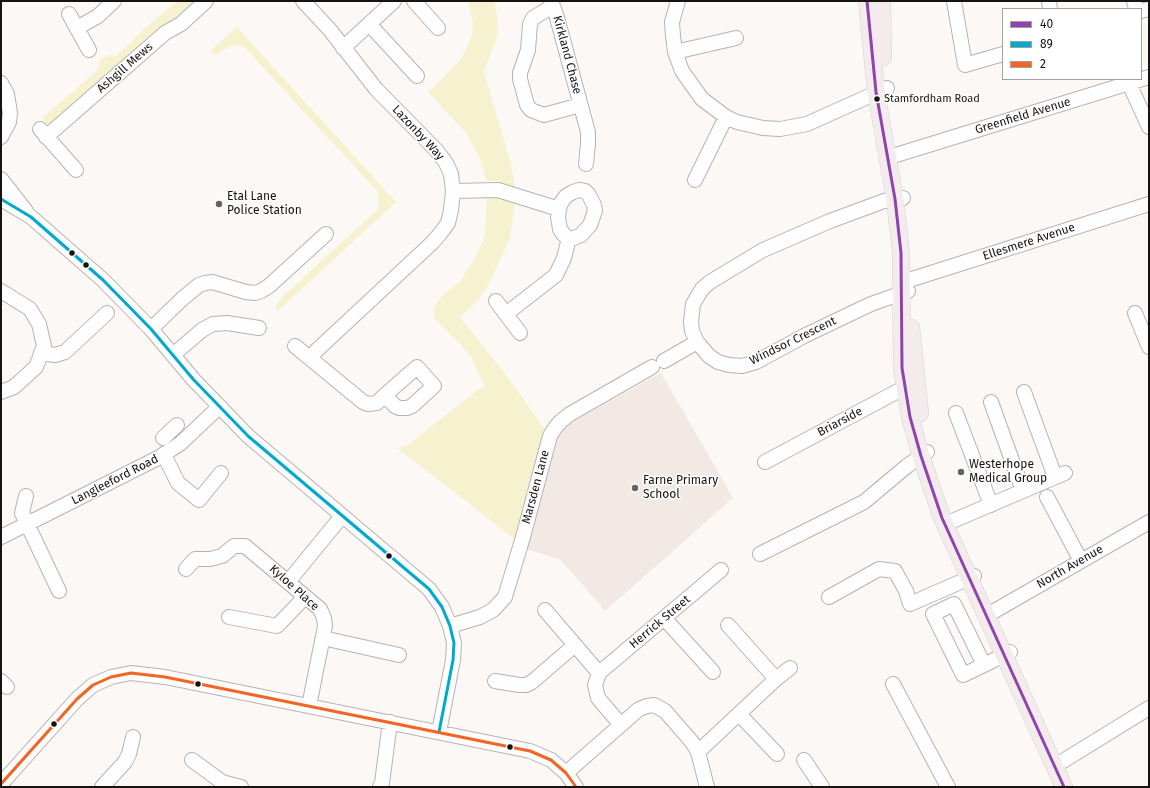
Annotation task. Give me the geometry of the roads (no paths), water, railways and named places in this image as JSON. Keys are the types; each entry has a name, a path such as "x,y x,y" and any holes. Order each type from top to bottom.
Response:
{"main road":[{"path":"867,1 899,199"},
{"path":"882,1 884,67 881,90 896,155 901,253 906,288 902,368 910,385 924,454 942,518 1071,787"},
{"path":"924,454 971,577 991,613 1007,654 1063,760 1071,787"}],"street":[{"path":"77,28 98,16 114,1"},
{"name":"Ashgill Mews","path":"76,170 43,133 165,32 181,24 206,1"},
{"name":"Lazonby Way","path":"303,1 330,30 376,89 437,151 446,163 450,174 453,191 448,223 433,242 310,358"},
{"path":"343,48 394,1"},
{"path":"414,1 438,28"},
{"path":"678,1 672,22 675,52 682,71 702,99 726,118 750,126 780,129 807,124 881,90"},
{"path":"954,1 965,65 1002,54"},
{"name":"Kirkland Chase","path":"580,105 544,115 531,110 527,105 520,79 520,73 528,50 530,24 533,18 552,4 560,26 588,132 586,164"},
{"path":"69,14 88,50"},
{"path":"368,24 417,76"},
{"path":"675,52 736,38"},
{"path":"1127,81 1149,127"},
{"name":"Greenfield Avenue","path":"896,155 1127,81"},
{"path":"1,83 7,94 10,113 9,122 1,137"},
{"path":"695,180 726,118"},
{"path":"1,178 31,218"},
{"path":"453,191 498,190 559,209"},
{"path":"579,190 585,191 589,195 595,211 590,226 581,235 574,238 568,238 560,229 558,217 559,209 566,196 579,190"},
{"path":"1,199 31,218 103,280 151,329 172,355 219,407 269,455 429,589 442,607 450,626 454,643 453,660 439,732"},
{"name":"Windsor Crescent","path":"899,199 884,201 830,220 763,250 710,282 698,296 691,313 692,331 697,342 709,356 718,362 742,366 756,362 804,336 906,288"},
{"name":"Ellesmere Avenue","path":"906,288 1149,204"},
{"path":"151,329 199,285 212,282 246,292 261,292 326,234"},
{"path":"506,314 556,275 564,258 568,238"},
{"path":"1,291 30,309 39,324 44,346 36,367 14,387 1,392"},
{"path":"496,301 520,333"},
{"path":"42,353 55,355 65,352 107,313"},
{"path":"1135,313 1149,348"},
{"path":"172,355 202,330 213,324 227,323 259,328"},
{"name":"Marsden Lane","path":"450,626 480,617 493,610 505,597 523,537 548,442 555,428 570,414 697,342"},
{"path":"296,346 364,402 372,404 377,403 385,395 417,367 434,386 412,406 403,408 395,406 385,395"},
{"name":"Briarside","path":"765,462 910,385"},
{"path":"950,522 1060,475 1024,392"},
{"path":"991,402 1024,491"},
{"name":"Langleeford Road","path":"1,537 28,525 164,454 181,443 219,407"},
{"path":"956,413 991,505"},
{"path":"170,431 181,443"},
{"path":"164,454 178,482 199,500 221,473"},
{"path":"760,554 864,502 907,466 924,454"},
{"path":"26,496 22,512 59,591"},
{"path":"1047,497 1081,561"},
{"path":"288,582 342,516"},
{"name":"North Avenue","path":"991,613 1149,522"},
{"name":"Kyloe Place","path":"186,569 195,559 210,559 222,556 234,546 244,546 320,609 326,626 309,706"},
{"path":"829,596 879,569 895,571 906,591 910,604 971,577"},
{"name":"Herrick Street","path":"599,673 721,570"},
{"path":"229,617 278,626 305,597"},
{"path":"984,665 954,604 934,614 963,675 984,665 1007,654"},
{"path":"545,610 599,673 595,686 598,698 622,725"},
{"path":"664,618 713,672"},
{"path":"728,625 776,679"},
{"path":"323,638 399,655"},
{"path":"495,681 526,685 532,682 575,645"},
{"path":"698,752 776,679 790,668"},
{"path":"3,776 77,699 94,685 111,677 131,673 165,677 530,751 551,760 566,773 576,787"},
{"path":"894,684 948,787"},
{"path":"566,773 639,709 654,705 665,711 692,742 698,752 707,787"},
{"path":"1063,760 1149,708"},
{"path":"739,714 777,754"},
{"path":"380,787 382,784 390,722"},
{"path":"102,787 125,762 129,754 133,737"},
{"path":"192,760 222,782 240,787"},
{"path":"804,760 822,787"}],"place":[{"name":"Stamfordham Road","path":"877,99"},
{"name":"Etal Lane Police Station","path":"219,204"},
{"name":"Westerhope Medical Group","path":"961,472"},
{"name":"Farne Primary School","path":"635,488"}]}
